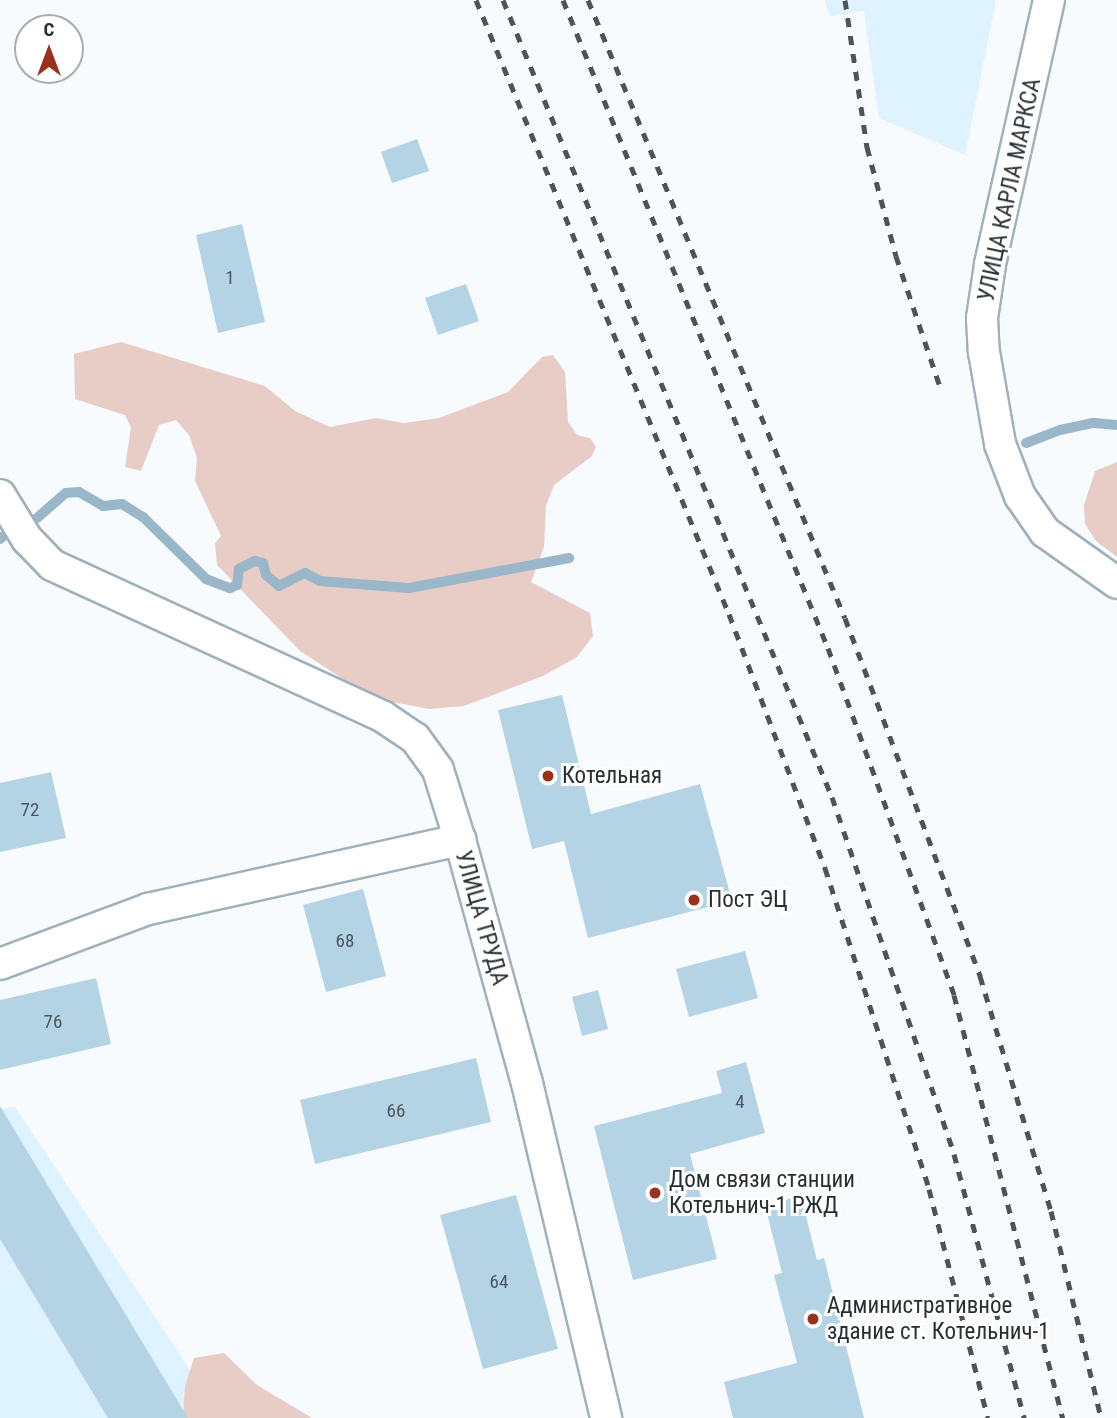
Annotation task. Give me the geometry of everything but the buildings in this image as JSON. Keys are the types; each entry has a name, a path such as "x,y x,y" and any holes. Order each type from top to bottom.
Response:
{"street":[{"name":"УЛИЦА КАРЛА МАРКСА","path":"1049,0 990,265 982,318 984,352 1000,444 1020,496 1045,532 1117,583"},
{"path":"0,495 27,539 52,565 382,716 415,738 438,770 460,841"},
{"name":"УЛИЦА ТРУДА","path":"0,964 148,909 460,841 527,1083 606,1418"}],"shaded area":[{"path":"825,0 996,0 965,155 879,118 864,11 830,16"},
{"path":"121,342 265,386 295,411 330,427 376,418 404,423 439,418 508,392 542,357 553,355 565,372 568,422 577,435 590,438 596,447 592,456 554,485 546,506 544,547 531,582 590,613 593,636 577,657 543,676 464,706 429,709 372,698 300,651 217,565 215,543 221,536 195,481 197,458 189,435 176,420 159,425 141,471 125,467 131,428 125,415 75,399 74,354"},
{"path":"1117,462 1117,557 1096,541 1085,524 1084,505 1095,471"},
{"path":"15,1107 222,1418 0,1418 0,1109"},
{"path":"224,1353 257,1385 312,1418 183,1418 185,1386 194,1358"}],"waterway":[{"path":"1026,443 1060,430 1094,423 1117,425"},
{"path":"37,518 66,493 79,492 103,506 122,504 143,517 206,579 230,588 237,585 239,569 255,561 263,563 266,575 279,586 305,573 320,581 409,588 569,558"},
{"path":"0,539 5,535"}],"railway":[{"path":"476,0 729,614 825,868 929,1189 988,1418"},
{"path":"503,0 832,797 954,1154 1024,1418"},
{"path":"563,0 828,648 954,995 1063,1418"},
{"path":"588,0 845,618 980,976 1051,1211 1101,1418"},
{"path":"845,0 867,147 896,256 941,390"}],"place":[{"name":"Котельная","path":"548,776"},
{"name":"Пост ЭЦ","path":"694,900"},
{"name":"Дом связи станции Котельнич-1 РЖД","path":"655,1193"},
{"name":"Административное здание ст. Котельнич-1","path":"813,1319"}]}
